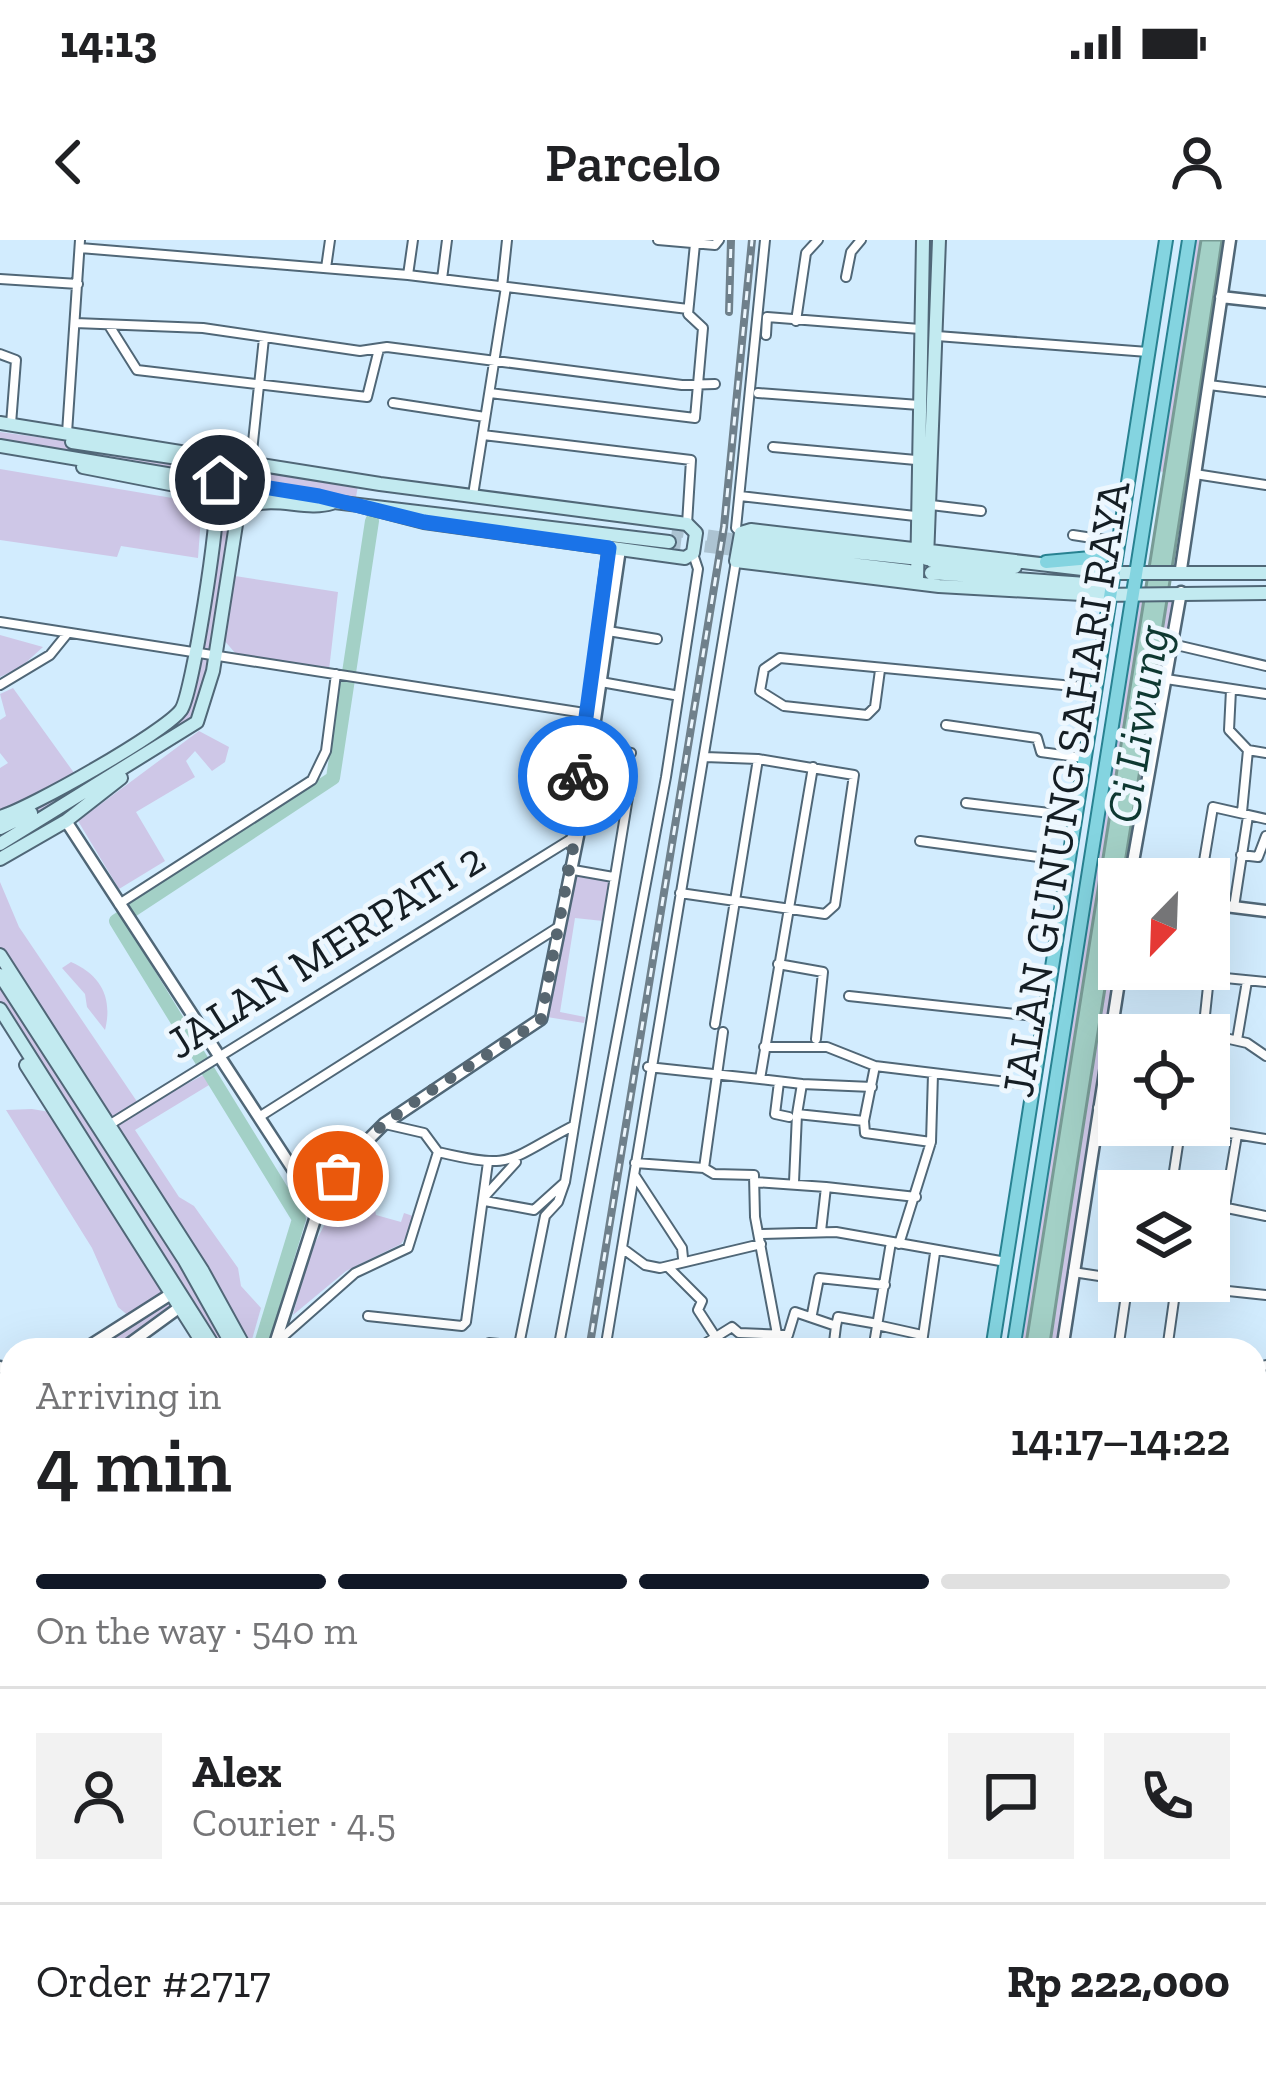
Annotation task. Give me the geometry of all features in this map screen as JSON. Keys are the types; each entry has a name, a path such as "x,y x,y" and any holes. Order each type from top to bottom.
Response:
{"main road":[{"path":"921,567 915,516 923,240"},
{"path":"921,567 932,488 939,240"},
{"name":"JALAN GUNUNG SAHARI RAYA","path":"994,1338 1110,572 1166,240"},
{"name":"JALAN GUNUNG SAHARI RAYA","path":"1015,1338 1105,762 1138,591 1135,570 1189,240"},
{"path":"4,426 68,433 136,448 251,460 273,467"},
{"path":"4,426 380,484 687,524 696,533 693,553 686,558 424,522 358,505"},
{"path":"0,450 136,476 180,478 334,502 670,536 418,496 380,484"},
{"path":"0,450 150,469 215,493 219,510 187,699 180,713 64,786 0,817"},
{"path":"136,476 150,469"},
{"path":"916,488 932,488"},
{"path":"0,859 66,820 197,722 215,655 237,518 260,502 316,508 334,502"},
{"path":"921,567 1102,557 1118,542"},
{"path":"741,546 921,567 1264,574"},
{"path":"741,546 1108,594 1266,593"},
{"path":"1046,562 1110,572"},
{"path":"1084,758 1105,762"},
{"path":"0,844 130,769"},
{"path":"0,828 38,808 64,786"},
{"path":"0,955 228,1338"},
{"path":"0,975 45,1033"},
{"path":"0,1009 21,1049 208,1338"},
{"path":"0,1023 84,1140 199,1338"},
{"path":"84,1140 105,1128"},
{"path":"105,1128 202,1270 239,1338"},
{"path":"185,1261 202,1270"}],"street":[{"path":"326,268 330,240"},
{"path":"408,275 412,240"},
{"path":"442,279 447,240"},
{"path":"473,495 496,361 507,240"},
{"path":"658,240 695,244 719,240"},
{"path":"606,1338 648,1067 741,546 736,528 765,240"},
{"path":"796,321 806,253 818,240"},
{"path":"846,277 851,252 861,240"},
{"path":"1178,569 1230,240"},
{"path":"68,433 80,244 154,245 688,309"},
{"path":"490,393 694,418 703,328 688,309 695,244"},
{"path":"0,279 78,284"},
{"path":"1221,297 1266,302"},
{"path":"766,335 767,316 920,329"},
{"path":"76,322 203,328 716,384"},
{"path":"110,327 137,370 367,397 379,349"},
{"path":"937,336 1148,352"},
{"path":"251,460 264,338"},
{"path":"0,354 16,360 4,426"},
{"path":"1209,385 1266,392"},
{"path":"758,393 919,405"},
{"path":"393,403 485,417"},
{"path":"482,435 691,460 687,524"},
{"path":"773,447 916,460"},
{"path":"1195,474 1266,485"},
{"path":"740,496 915,516"},
{"path":"931,505 981,512"},
{"path":"1073,536 1118,542"},
{"path":"277,1338 318,1210 334,1197 337,1171 384,1124 541,1019 592,746 591,714 601,682 614,549"},
{"path":"574,840 614,549"},
{"path":"560,1338 666,778 698,569 693,553"},
{"path":"1134,858 1177,592"},
{"path":"0,622 591,714"},
{"path":"608,631 657,639"},
{"path":"0,685 50,655 68,633"},
{"path":"1172,644 1266,666"},
{"path":"880,670 875,707 868,716 784,706 760,691 764,669 780,658 1094,688"},
{"path":"120,909 312,780 326,751 344,675"},
{"path":"1166,679 1266,694"},
{"path":"601,682 674,695"},
{"path":"1231,690 1228,730 1248,750 1266,753"},
{"path":"946,725 1036,737 1041,752 1084,758"},
{"path":"592,746 631,753"},
{"path":"1234,908 1248,750"},
{"path":"680,893 825,914 835,904 856,780 851,773 758,759 705,757"},
{"path":"715,1024 758,759"},
{"path":"760,1079 813,767"},
{"path":"521,1338 542,1212 565,1182 628,786 620,779 587,774"},
{"path":"966,803 1075,816"},
{"path":"1204,858 1213,807 1266,819"},
{"path":"66,820 215,1059 296,1174 304,1198 318,1210"},
{"path":"1241,855 1258,857 1266,836"},
{"name":"JALAN MERPATI 2","path":"105,1128 574,840"},
{"path":"920,841 1068,861"},
{"path":"568,869 613,877"},
{"path":"1230,907 1266,911"},
{"path":"258,1118 556,928"},
{"path":"778,964 823,972 816,1039"},
{"path":"1230,979 1266,980"},
{"path":"1238,1040 1247,981"},
{"path":"849,996 1044,1017"},
{"path":"704,1168 723,1032"},
{"path":"1230,1039 1266,1056"},
{"path":"764,1046 827,1047 874,1066 1033,1085"},
{"path":"874,1066 865,1133 931,1142"},
{"path":"648,1067 872,1087"},
{"path":"875,1338 895,1243 916,1197 931,1142 933,1074"},
{"path":"779,1082 775,1114 864,1121"},
{"path":"794,1182 793,1116 802,1084"},
{"path":"1064,1338 1098,1108"},
{"path":"384,1124 424,1133 438,1152 488,1162 517,1161"},
{"path":"485,1198 517,1161 571,1127"},
{"path":"1230,1134 1266,1139"},
{"path":"1230,1186 1237,1135"},
{"path":"284,1338 355,1273 408,1248 438,1152"},
{"path":"368,1316 462,1326 469,1317 488,1162"},
{"path":"296,1174 319,1163 337,1171"},
{"path":"635,1163 754,1175 760,1239 783,1338"},
{"path":"634,1175 682,1248 683,1258"},
{"path":"755,1182 794,1182 916,1197"},
{"path":"821,1231 826,1187"},
{"path":"485,1198 542,1212"},
{"path":"1230,1209 1266,1216"},
{"path":"622,1248 645,1265 668,1267 683,1258 760,1239 821,1231 1006,1262"},
{"path":"922,1338 935,1253"},
{"path":"668,1267 702,1301 698,1310 715,1338 732,1327 739,1333 782,1335"},
{"path":"1072,1272 1098,1276"},
{"path":"836,1326 811,1322 819,1278 885,1285"},
{"path":"1230,1292 1266,1295"},
{"path":"101,1338 171,1294"},
{"path":"1120,1338 1127,1302"},
{"path":"1168,1338 1174,1302"},
{"path":"137,1338 179,1307"},
{"path":"782,1335 794,1313 812,1314"},
{"path":"834,1338 838,1317 922,1335"}],"shaded area":[{"path":"1189,240 1201,240 1164,472 1151,470"},
{"path":"0,432 359,480 356,497 270,485 280,503 244,509 197,722 132,770 0,844 0,768 8,763 0,753 0,720 6,716 0,694 13,688 77,777 168,721 187,699 215,493 0,446"},
{"path":"0,469 202,503 198,558 121,546 117,557 0,540"},
{"path":"235,576 338,592 329,670 236,654 223,639"},
{"path":"1180,598 1134,858 1125,858 1168,599"},
{"path":"1130,599 1145,600 1104,858 1098,858 1098,894 1027,1338 1015,1338"},
{"path":"0,635 43,647 21,667 0,677"},
{"path":"199,731 229,747 225,762 212,771 195,751 186,761 195,777 136,812 165,861 119,889 78,821"},
{"path":"569,874 609,880 603,921 575,918 560,1012 585,1017 584,1023 547,1017"},
{"path":"0,882 19,927 140,1106 132,1113 211,1071 214,1082 135,1130 179,1197 194,1206 238,1268 241,1286 261,1308 252,1338 241,1338 0,955"},
{"path":"71,962 102,989 107,1008 105,1030 87,1007 85,994 62,968"},
{"path":"0,975 227,1338 208,1338 0,1009"},
{"path":"1105,990 1116,990 1112,1014 1101,1014"},
{"path":"1098,1035 1098,1109 1064,1338 1051,1338"},
{"path":"6,1110 56,1113 180,1307 137,1338 102,1338 131,1318 118,1307 92,1248"},
{"path":"349,1179 358,1183 350,1200 367,1212 374,1204 376,1215 401,1222 404,1213 413,1216 412,1228 401,1244 346,1271 293,1315 309,1254"}],"water":[{"name":"Ci Liwung","path":"1201,240 1222,240 1126,858 1103,858"},
{"path":"1098,890 1098,990 1105,990 1051,1338 1027,1338"}],"waterway":[{"path":"263,1338 299,1219 116,921 333,778 372,521"}],"tunnel":[{"path":"672,530 744,541"},
{"path":"669,542 742,551"}],"railway":[{"path":"729,312 731,240"},
{"path":"591,1338 724,527 752,240"}],"way so far":[{"path":"338,1176 337,1171 362,1141 541,1019 573,848 570,835 578,776"}],"route":[{"path":"220,480 319,496 424,522 609,548 578,776"}]}
